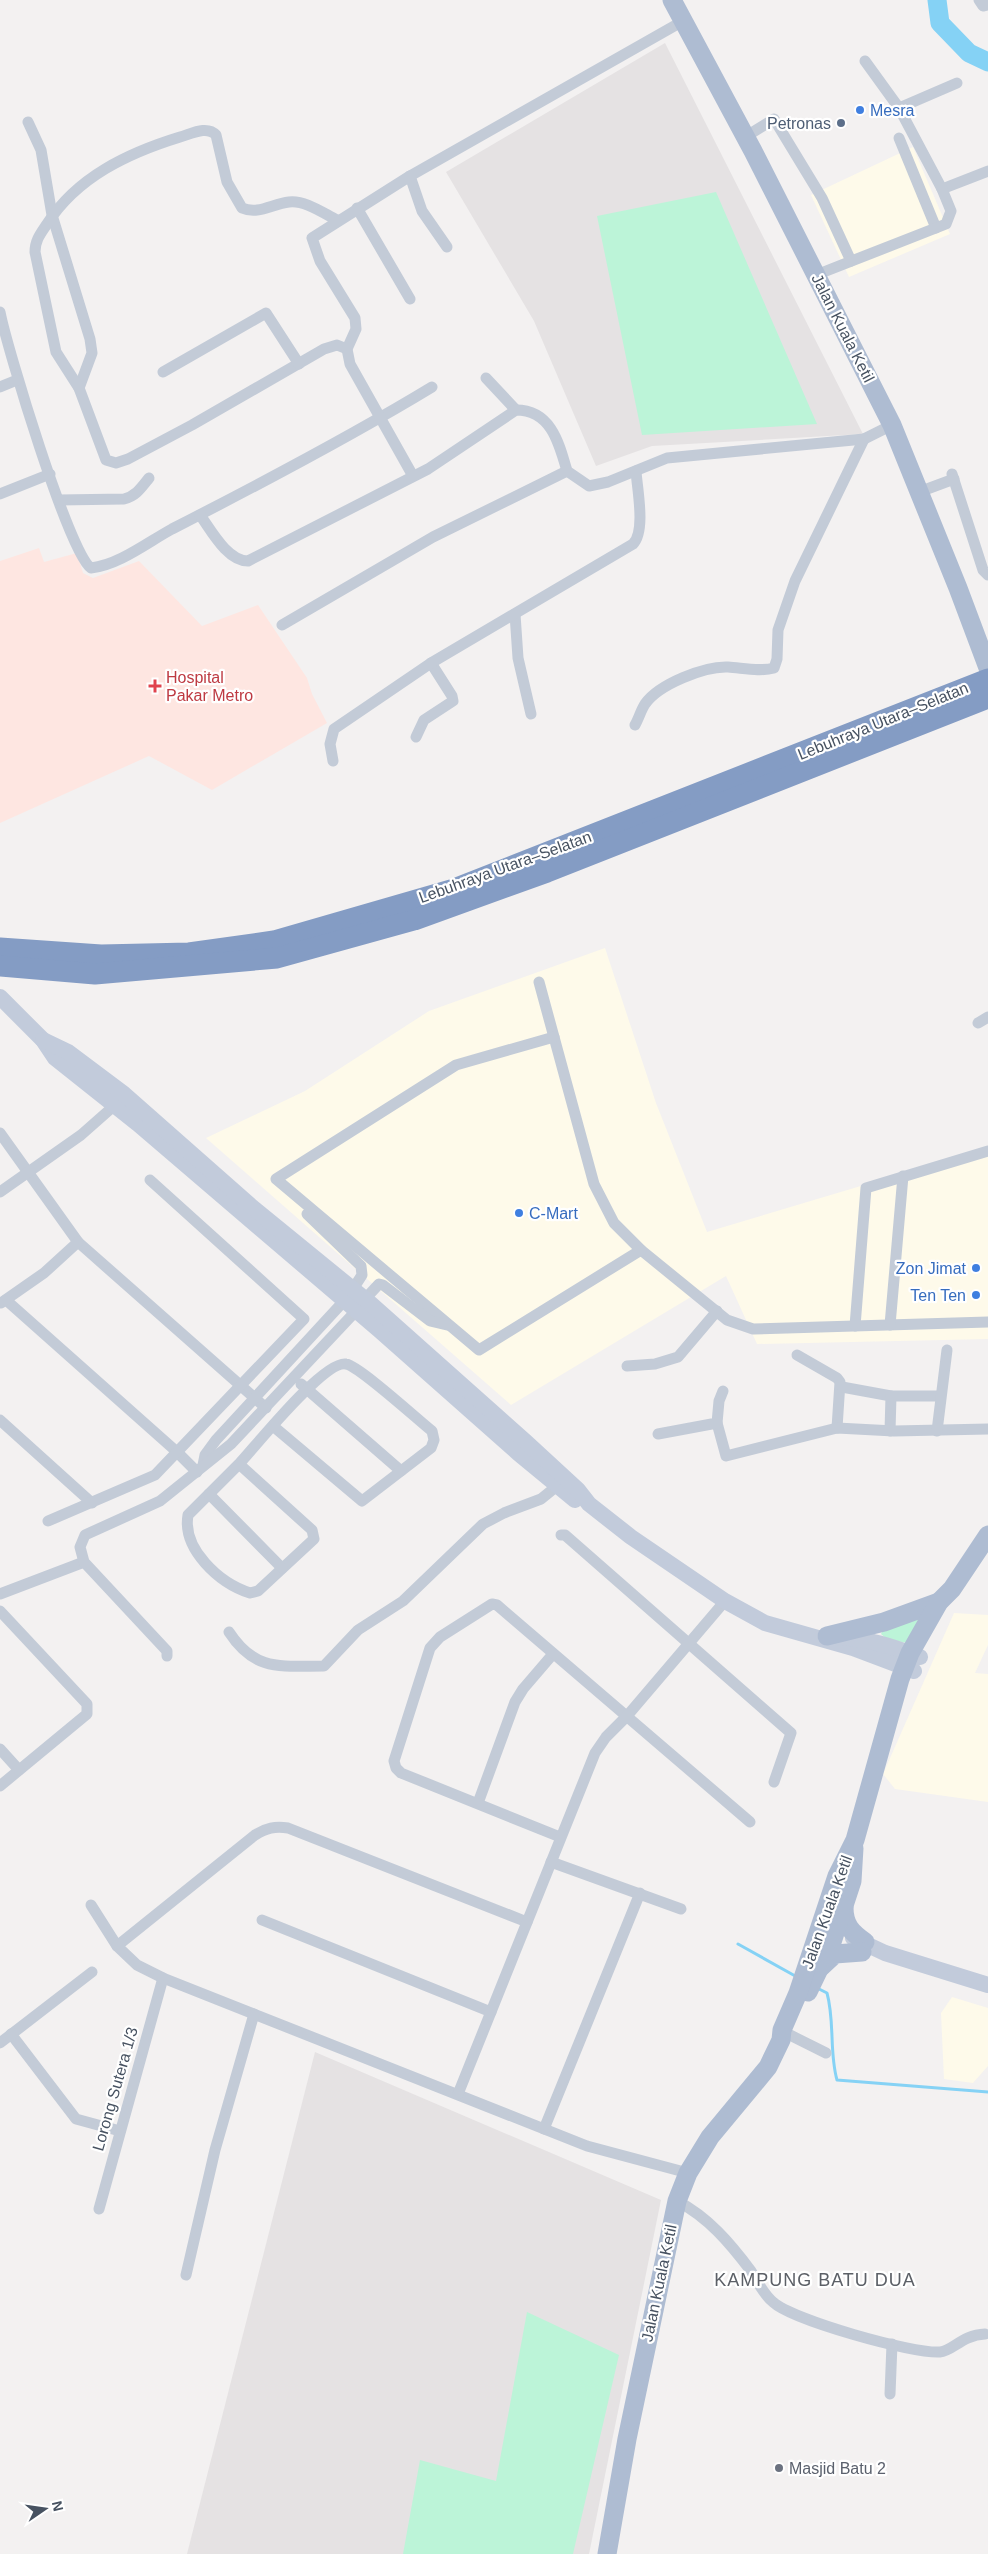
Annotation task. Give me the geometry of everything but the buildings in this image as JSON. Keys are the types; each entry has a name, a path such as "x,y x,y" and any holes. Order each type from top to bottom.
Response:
{"highway":[{"name":"Lebuhraya Utara–Selatan","path":"0,948 98,965 274,941 454,889 988,679"},
{"name":"Lebuhraya Utara–Selatan","path":"0,966 98,965 277,958 414,920 547,872 988,698"}],"main road":[{"name":"Jalan Kuala Ketil","path":"672,0 745,137 892,425 988,668"},
{"path":"0,997 43,1040 55,1058 520,1436 578,1490 590,1504 639,1542 725,1601 765,1623 912,1662"},
{"path":"43,1040 68,1052 124,1094 252,1207 557,1486 574,1500 590,1504"},
{"name":"Jalan Kuala Ketil","path":"607,2554 627,2439 677,2201 688,2173 710,2137 768,2067 785,2038 782,2030 814,1973 826,1935 837,1876 855,1840 885,1731 912,1662 951,1596 946,1596 988,1535"},
{"path":"827,1636 884,1622 946,1596"},
{"path":"805,1634 857,1638 885,1644 912,1662"},
{"name":"Jalan Kuala Ketil","path":"826,1935 844,1907 852,1881 855,1840"},
{"path":"844,1907 844,1920 863,1947"},
{"path":"826,1935 988,1985"},
{"path":"814,1973 835,1954 863,1947"}],"street":[{"path":"979,0 984,6 988,5"},
{"path":"413,476 350,364 347,349 356,329 355,318 320,261 312,238 337,220 410,176 683,20"},
{"path":"816,275 946,224 950,219 950,211 942,189 899,108 865,61"},
{"path":"899,108 957,83"},
{"path":"745,137 774,119 822,198 851,261"},
{"path":"28,122 41,150 46,167 52,216 92,346 92,353 79,388"},
{"path":"337,220 297,202 288,202 254,211 242,208 227,182 216,135 208,130 152,146 119,160 82,185 52,216 37,240 36,252 56,352 79,388 106,460 116,464 192,425 330,346 337,345 347,349"},
{"path":"899,138 936,228"},
{"path":"942,189 988,171"},
{"path":"410,176 422,211 447,247"},
{"path":"357,208 410,299"},
{"path":"0,312 17,380 59,500 85,564 90,568 98,567 117,558 200,515 380,418 432,387"},
{"path":"162,372 266,313 299,364"},
{"path":"486,378 516,410 535,414 546,422 559,443 567,471 589,486 608,482 668,458 864,438 892,425"},
{"path":"0,387 17,380"},
{"path":"200,515 227,550 242,561 248,561 442,460 516,410"},
{"path":"635,724 646,703 660,688 682,679 726,667 767,670 774,668 777,659 778,630 795,580 864,438"},
{"path":"282,624 434,537 567,471"},
{"path":"333,761 330,744 334,729 431,663 636,541 640,526 636,471"},
{"path":"0,494 50,474"},
{"path":"919,492 953,476 983,570 988,574"},
{"path":"59,500 110,500 132,497 149,478"},
{"path":"514,614 518,658 532,714"},
{"path":"416,737 424,720 452,702 452,696 431,663"},
{"path":"539,982 594,1184 614,1223 641,1250 727,1320 753,1329 988,1322"},
{"path":"554,1037 450,1068 276,1179 479,1350 641,1250"},
{"path":"0,1192 81,1135 115,1105"},
{"path":"0,1133 78,1242 266,1408"},
{"path":"855,1326 866,1188 988,1151"},
{"path":"890,1325 903,1176"},
{"path":"48,1521 155,1475 304,1319 150,1180"},
{"path":"167,1656 167,1651 84,1562 80,1547 85,1535 160,1501 231,1444 294,1378 354,1300 362,1275 361,1266 299,1206 293,1193"},
{"path":"78,1242 44,1273 3,1302 177,1452 200,1469"},
{"path":"200,1469 205,1455 216,1440 254,1398 354,1300 379,1284 383,1285 430,1321 451,1326"},
{"path":"627,1366 655,1364 678,1357 717,1311"},
{"path":"937,1431 947,1350"},
{"path":"797,1355 837,1378 842,1387 837,1428"},
{"path":"239,1464 314,1532 311,1543 258,1591 250,1593 224,1579 200,1557 190,1543 186,1525 188,1515 239,1464 306,1389 336,1364 346,1364 361,1371 432,1431 434,1440 431,1448 364,1501 359,1501 273,1426"},
{"path":"294,1378 401,1471"},
{"path":"842,1387 891,1396 940,1396"},
{"path":"723,1391 719,1400 717,1423 726,1456 837,1428 890,1431 988,1429"},
{"path":"890,1431 891,1396"},
{"path":"0,1420 92,1503"},
{"path":"658,1434 717,1423"},
{"path":"229,1632 240,1648 251,1657 262,1662 281,1666 324,1666 358,1630 403,1601 483,1524 504,1513 541,1499 557,1486"},
{"path":"209,1494 282,1568"},
{"path":"561,1535 565,1534 791,1734 774,1782"},
{"path":"0,1594 84,1562"},
{"path":"458,2094 595,1753 606,1737 725,1601"},
{"path":"560,1837 478,1802 401,1773 396,1768 394,1761 430,1648 440,1637 492,1604 497,1605 750,1822"},
{"path":"0,1611 87,1704 89,1710 87,1714 0,1786"},
{"path":"478,1802 515,1702 523,1689 553,1654"},
{"path":"0,1749 19,1770"},
{"path":"117,1946 255,1835 265,1829 277,1826 288,1828 526,1922"},
{"path":"551,1862 681,1909"},
{"path":"544,2129 640,1893"},
{"path":"91,1906 117,1946 137,1965 163,1978 587,2146 688,2173"},
{"path":"262,1920 491,2012"},
{"path":"0,2043 92,1972"},
{"name":"Lorong Sutera 1/3","path":"98,2210 163,1978"},
{"path":"186,2276 215,2150 254,2014"},
{"path":"11,2034 76,2119 120,2131"},
{"path":"785,2038 826,2054"},
{"path":"677,2201 696,2211 712,2224 744,2262 772,2302 787,2311 862,2337 916,2351 943,2352 968,2336 985,2334"},
{"path":"890,2394 892,2344"}],"shaded area":[{"path":"665,43 863,434 652,446 596,466 534,321 446,172"},
{"path":"913,147 950,234 849,277 811,195"},
{"name":"Hospital Pakar Metro","path":"39,548 44,562 77,553 83,573 93,578 139,561 202,626 258,605 307,678 312,694 327,723 212,790 149,756 0,823 0,561"},
{"path":"605,948 656,1103 707,1232 988,1148 988,1339 757,1344 726,1276 511,1405 206,1138 305,1091 429,1011"},
{"path":"954,1613 988,1615 988,1645 975,1673 988,1674 988,1802 895,1789 883,1774"},
{"path":"952,1997 988,2008 988,2066 973,2083 944,2079 941,2013"},
{"path":"315,2052 661,2200 589,2554 187,2554"}],"green space":[{"path":"716,192 817,424 642,435 597,216"},
{"path":"926,1610 907,1643 887,1639 881,1634 885,1626"},
{"path":"527,2312 619,2355 573,2554 403,2554 420,2460 496,2481"}],"waterway":[{"path":"937,0 940,23 969,53 988,62"},
{"path":"738,1944 797,1977"},
{"path":"817,1988 827,1993 831,2015 833,2059 837,2080 988,2092"}],"place":[{"name":"Mesra","path":"860,110"},
{"name":"Petronas","path":"841,123"},
{"name":"Hospital Pakar Metro","path":"155,686"},
{"name":"C-Mart","path":"519,1213"},
{"name":"Zon Jimat","path":"976,1268"},
{"name":"Ten Ten","path":"976,1295"},
{"name":"Masjid Batu 2","path":"779,2468"}],"district":[{"name":"KAMPUNG BATU DUA","path":"815,2280"}]}
